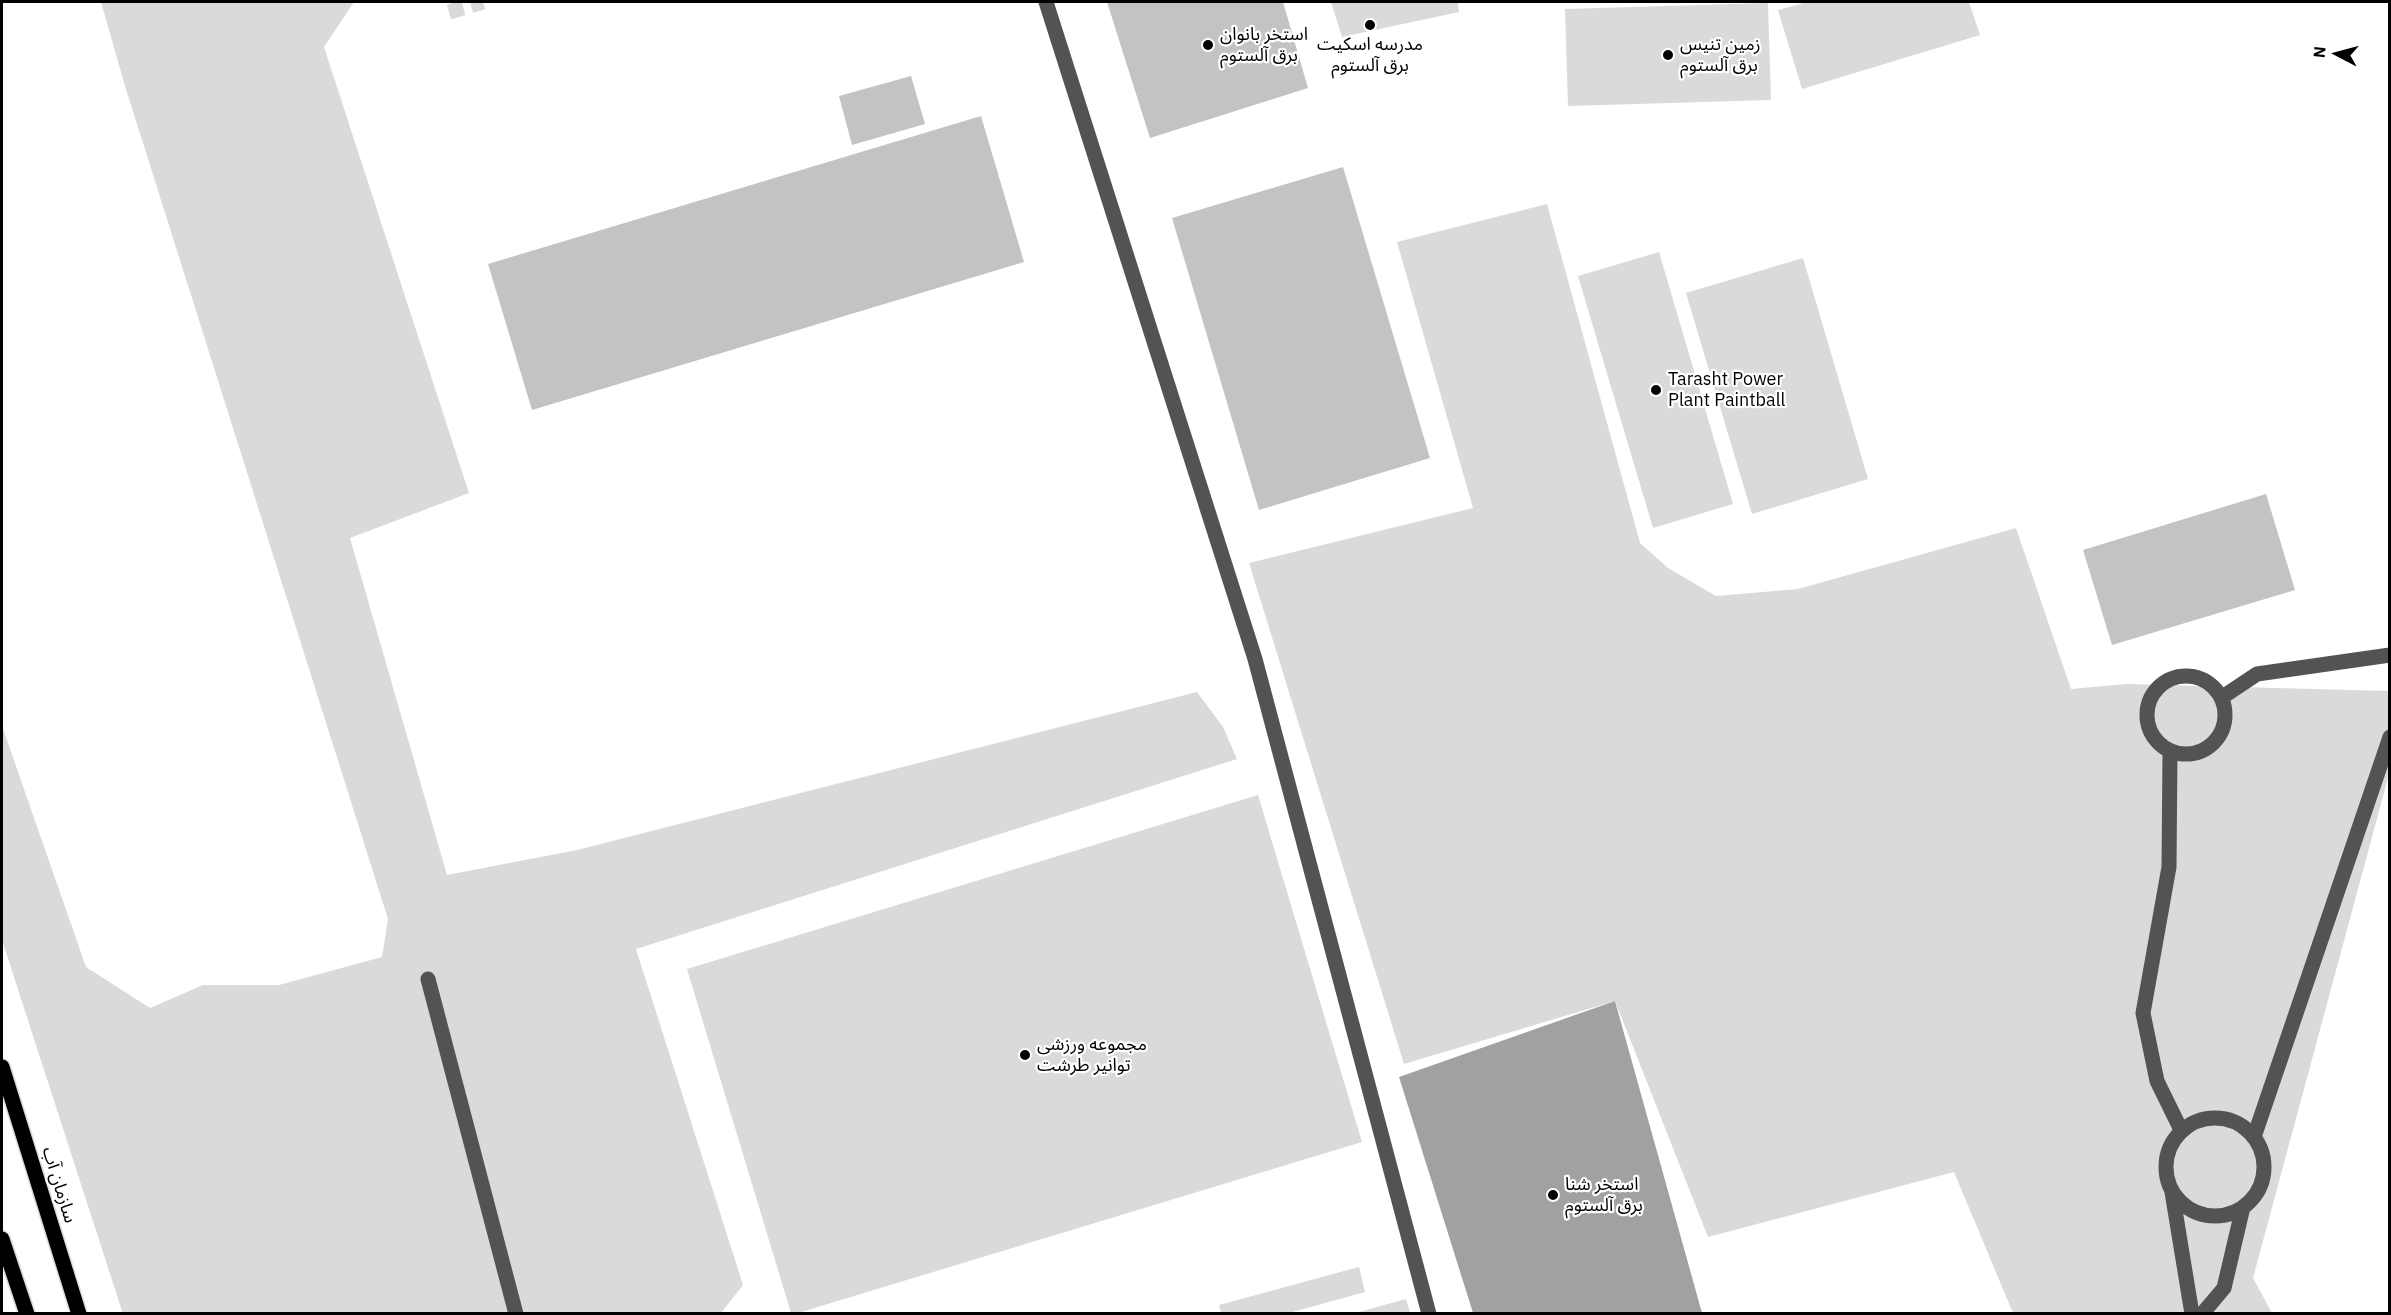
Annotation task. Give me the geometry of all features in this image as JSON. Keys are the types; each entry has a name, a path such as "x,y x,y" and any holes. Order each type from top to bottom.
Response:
{"main road":[{"name":"سازمان آب","path":"2,1067 79,1314"},
{"path":"2,1239 27,1314"}],"lane":[{"path":"1046,2 1255,659 1429,1314"},
{"path":"2220,698 2257,674 2390,655"},
{"path":"2177,678 2196,678 2208,683 2220,698 2226,715 2217,740 2208,748 2195,753 2183,754 2170,751 2151,734 2148,721 2150,702 2160,687 2177,678"},
{"path":"2254,1137 2390,737"},
{"path":"2170,751 2169,867 2143,1012 2157,1081 2181,1130"},
{"path":"428,979 516,1314"},
{"path":"2172,1192 2183,1205 2197,1214 2213,1217 2229,1215 2243,1208 2254,1196 2262,1182 2265,1166 2262,1151 2254,1137 2243,1125 2227,1119 2211,1117 2195,1121 2181,1130 2170,1144 2166,1160 2166,1177 2172,1192 2192,1314"},
{"path":"2202,1314 2224,1288 2243,1208"}],"shaded area":[{"path":"101,2 354,2 324,47 469,493 350,538 447,875 577,850 1197,692 1223,727 1237,759 636,949 743,1285 721,1313 123,1314 2,940 2,726 86,967 150,1008 203,985 279,985 382,957 388,919 125,86"},
{"name":"مدرسه اسکیت برق آلستوم","path":"1331,2 1458,2 1459,12 1342,37"},
{"name":"زمین تنیس برق آلستوم","path":"1807,2 1969,2 1980,35 1802,89 1778,10"},
{"name":"زمین تنیس برق آلستوم","path":"1768,3 1771,100 1568,106 1565,9"},
{"path":"1547,204 1640,543 1668,568 1716,596 1798,589 2016,528 2071,689 2126,684 2389,691 2389,774 2253,1278 2272,1313 2013,1313 1954,1172 1708,1237 1615,1001 1404,1064 1249,563 1473,508 1397,242"},
{"name":"Tarasht Power Plant Paintball","path":"1659,252 1733,504 1653,528 1578,276"},
{"path":"1803,258 1868,479 1752,514 1686,293"},
{"name":"مجموعه ورزشی توانیر طرشت","path":"1258,795 1362,1142 798,1313 791,1313 687,969"},
{"name":"استخر شنا برق آلستوم","path":"1615,1001 1702,1313 1473,1313 1399,1077"},
{"path":"1359,1267 1365,1292 1289,1313 1221,1313 1219,1305"},
{"path":"1406,1299 1410,1313 1355,1313"}],"building":[{"name":"استخر بانوان برق آلستوم","path":"1107,2 1283,2 1308,88 1150,138"},
{"path":"911,76 925,124 852,145 839,96"},
{"path":"981,116 1024,262 532,410 488,264"},
{"path":"1343,167 1430,458 1259,510 1172,218"},
{"path":"2266,494 2295,590 2112,645 2083,550"}],"tunnel":[{"path":"449,12 483,2"}],"place":[{"name":"مدرسه اسکیت برق آلستوم","path":"1370,25"},
{"name":"استخر بانوان برق آلستوم","path":"1208,45"},
{"name":"زمین تنیس برق آلستوم","path":"1668,55"},
{"name":"Tarasht Power Plant Paintball","path":"1656,390"},
{"name":"مجموعه ورزشی توانیر طرشت","path":"1025,1055"},
{"name":"استخر شنا برق آلستوم","path":"1553,1195"}]}
